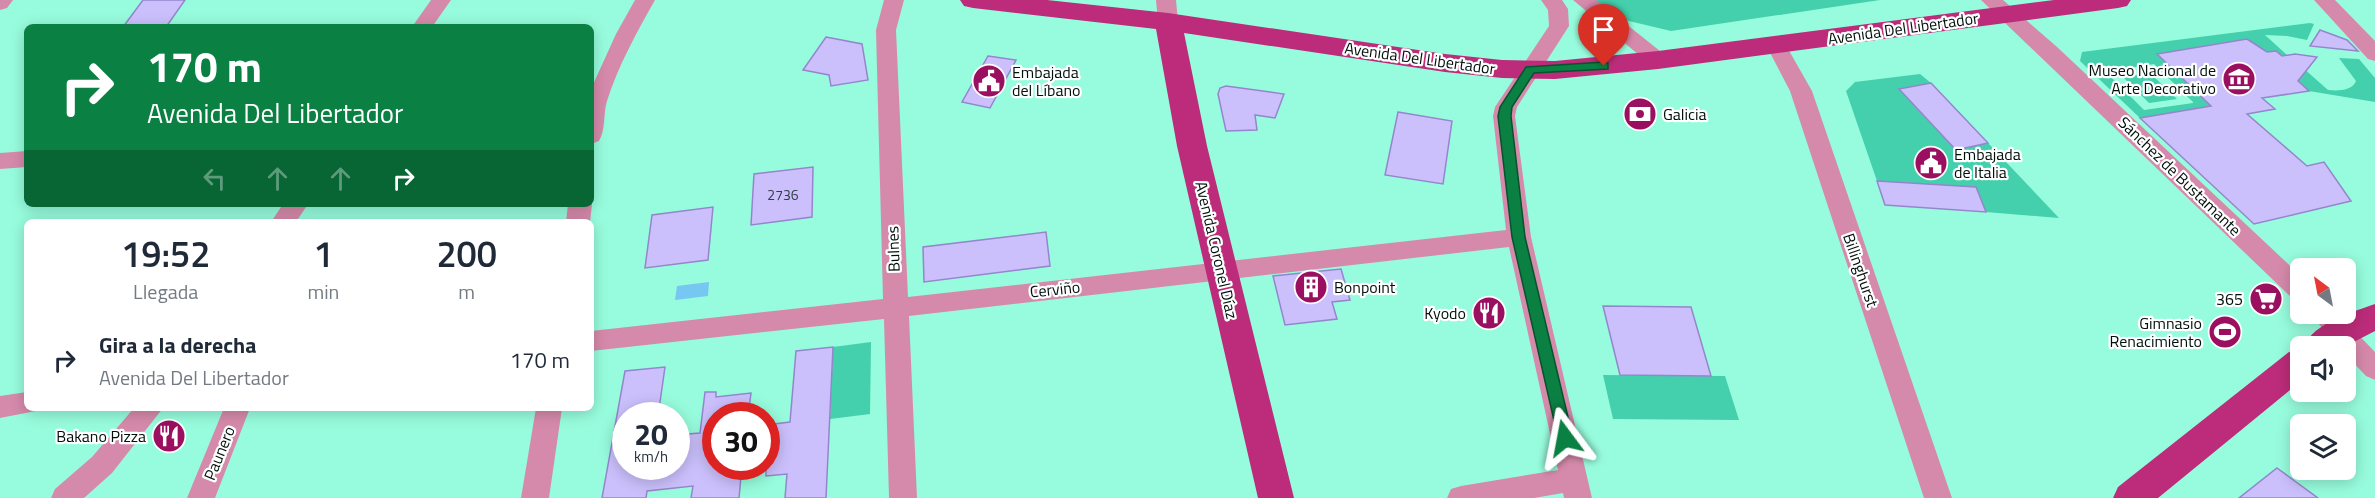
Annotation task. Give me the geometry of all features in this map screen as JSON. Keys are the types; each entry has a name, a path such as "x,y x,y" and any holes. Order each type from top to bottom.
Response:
{"main road":[{"name":"Avenida Del Libertador","path":"973,0 1167,11 1445,63 1530,69 1585,68 1776,45 1998,7 2118,0"},
{"name":"Avenida Coronel Díaz","path":"1167,11 1192,146 1275,498"},
{"path":"2328,331 2375,317"},
{"path":"2131,498 2290,371"}],"street":[{"path":"0,4 3,0"},
{"path":"424,24 441,0"},
{"path":"594,116 596,102 645,0"},
{"name":"Bulnes","path":"894,0 886,30 903,498"},
{"path":"1461,498 1577,488 1519,237 1504,116 1506,107 1559,26 1561,17 1551,0"},
{"path":"1583,0 1658,60"},
{"name":"Sánchez de Bustamante","path":"1977,0 1998,7 2049,51 2290,281"},
{"path":"2324,0 2375,54"},
{"name":"Billinghurst","path":"1776,45 1801,91 1938,498"},
{"path":"0,161 24,159"},
{"name":"Cerviño","path":"594,341 1327,261 1519,237"},
{"path":"2328,331 2375,369"},
{"path":"0,407 24,403"},
{"path":"65,498 102,465 147,411"},
{"name":"Paunero","path":"201,498 236,411"},
{"path":"535,498 549,411"}],"green space":[{"path":"1593,0 1880,0 1671,31 1629,21"},
{"path":"2314,24 2307,40 2265,35 2287,55 2281,55 2276,51 2267,52 2247,39 2157,54 2211,106 2140,118 2080,61 2082,52","holes":["2154,64 2193,102 2144,110 2106,72"]},
{"path":"2339,58 2359,59 2375,78 2375,102 2309,91 2285,70 2302,67 2328,90 2344,90 2356,81"},
{"path":"2150,73 2177,99 2149,103 2123,77"},
{"path":"1920,74 1931,83 1900,89 1956,150 1988,143 2059,218 1986,212 1976,187 1877,181 1846,91 1855,82"},
{"path":"871,342 870,414 830,419 833,347"},
{"path":"1603,375 1725,376 1739,420 1613,419"}],"water":[{"path":"709,282 708,296 675,300 677,286"}],"building":[{"path":"143,0 185,0 168,24 125,24"},
{"path":"2320,30 2347,40 2358,51 2310,46"},
{"path":"826,37 862,44 868,80 831,86 829,75 803,70"},
{"path":"2247,39 2267,52 2276,51 2282,56 2295,54 2317,57 2298,81 2309,91 2262,98 2275,109 2247,114 2307,166 2324,162 2351,201 2254,224 2140,118 2211,106 2157,54"},
{"name":"Embajada del Líbano","path":"988,56 1016,60 990,108 962,102"},
{"path":"1931,83 1988,143 1956,150 1899,89"},
{"path":"1226,86 1284,94 1275,118 1255,115 1257,130 1226,131 1218,94 1220,88"},
{"path":"1398,112 1452,121 1443,184 1385,175"},
{"path":"813,167 812,217 751,225 754,174"},
{"path":"1877,181 1976,187 1986,212 1885,205"},
{"path":"713,207 708,260 645,268 652,215"},
{"path":"1046,232 1050,266 924,282 923,247"},
{"name":"Bonpoint","path":"1341,269 1350,300 1332,302 1337,319 1285,325 1273,276"},
{"path":"1603,306 1691,307 1711,376 1620,375"},
{"path":"833,347 826,498 785,498 787,474 780,475 780,423 790,422 796,351"},
{"path":"665,367 660,402 619,402 625,371"},
{"path":"705,392 716,392 716,397 751,393 750,402 704,402"},
{"path":"702,417 702,480 741,480 739,498 691,498 693,486 647,491 646,498 602,498 612,443 612,480 690,480 690,434 700,433"},
{"path":"2277,468 2290,478 2290,480 2293,480 2318,498 2239,498"}],"place":[{"name":"Museo Nacional de Arte Decorativo","path":"2239,79"},
{"name":"Embajada del Líbano","path":"989,81"},
{"name":"Galicia","path":"1640,114"},
{"name":"Embajada de Italia","path":"1931,163"},
{"name":"Bonpoint","path":"1311,287"},
{"name":"365","path":"2266,299"},
{"name":"Kyodo","path":"1489,313"},
{"name":"Gimnasio Renacimiento","path":"2225,332"},
{"name":"Bakano Pizza","path":"169,436"}],"route":[{"path":"1565,438 1519,237 1504,116 1506,107 1530,69 1555,70 1604,66"}]}
